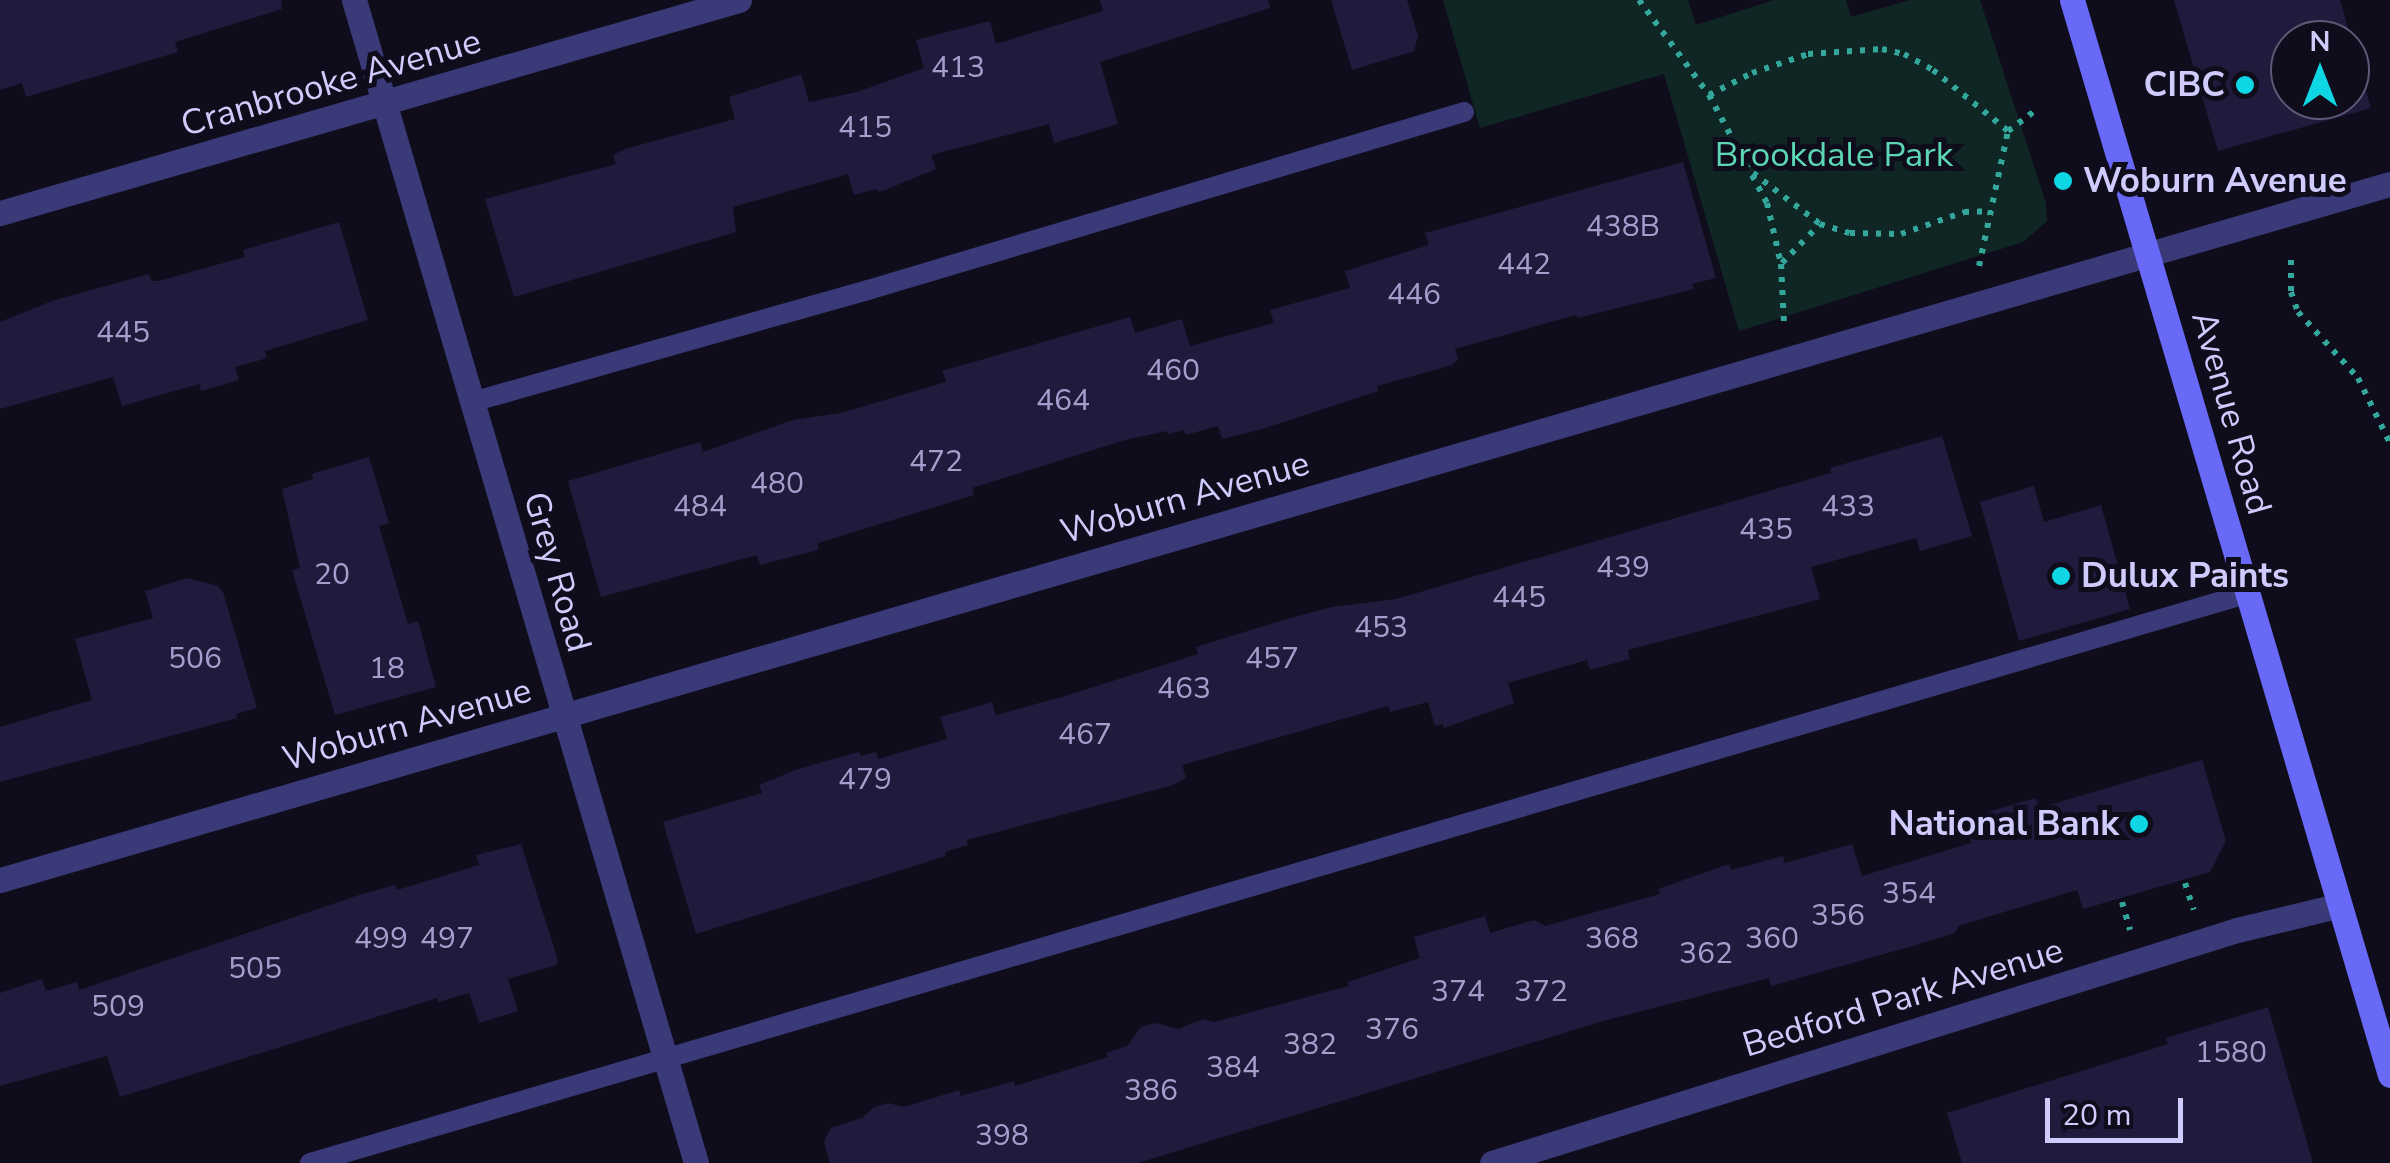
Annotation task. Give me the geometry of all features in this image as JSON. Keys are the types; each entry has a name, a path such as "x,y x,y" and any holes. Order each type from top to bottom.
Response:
{"main road":[{"name":"Avenue Road","path":"2072,0 2390,1075"}],"street":[{"name":"Grey Road","path":"354,0 696,1163"},
{"name":"Cranbrooke Avenue","path":"0,212 385,105 739,0"},
{"name":"Woburn Avenue","path":"0,880 2390,184"},
{"name":"Bedford Park Avenue","path":"1492,1163 2237,930 2337,906"}],"lane":[{"path":"472,402 868,290 1464,112"},
{"path":"310,1163 2246,594"}],"path":[{"path":"1640,0 1709,95 1767,202 1782,264 1784,323 1796,357"},
{"path":"1709,95 1752,73 1808,54 1882,49 1904,54 1933,70 2008,132"},
{"path":"1984,303 1977,257 2008,132 2038,108"},
{"path":"1752,172 1820,224 1850,233 1901,234 1964,212 1988,211"},
{"path":"1782,264 1820,224"},
{"path":"2292,260 2292,292 2298,312 2358,378 2390,443"},
{"path":"2185,883 2195,913"},
{"path":"2122,902 2130,931"}],"green space":[{"name":"Brookdale Park","path":"1443,0 1688,0 1696,25 1774,0 1846,0 1851,17 1910,0 1980,0 2046,203 2047,221 2023,242 1739,331 1664,74 1480,128"}],"building":[{"path":"0,0 281,0 282,9 175,42 178,52 26,97 22,83 0,90"},
{"path":"1100,0 1268,0 1270,8 1100,62 1118,124 1054,143 1049,124 931,155 936,169 880,192 875,189 854,195 848,174 733,207 736,232 514,297 485,199 616,164 613,155 625,149 735,119 729,97 801,74 809,102 857,92 924,68 916,40 990,21 996,44 1103,11"},
{"path":"1331,0 1407,0 1418,36 1414,51 1352,70"},
{"name":"CIBC","path":"2174,0 2340,0 2346,20 2270,20 2270,120 2328,120 2218,151"},
{"path":"1683,162 1716,278 1692,284 1694,289 1577,318 1576,315 1455,349 1458,359 1452,365 1377,386 1378,391 1262,429 1222,439 1218,426 1186,435 1184,430 1168,434 1167,431 1125,440 972,488 974,495 818,543 818,550 760,565 757,555 601,597 568,481 700,442 703,452 793,420 841,413 946,382 942,371 1130,317 1135,333 1182,319 1190,346 1274,323 1270,310 1350,288 1345,271 1429,245 1425,233"},
{"path":"339,222 368,320 265,351 267,358 235,367 239,380 201,391 199,384 122,406 113,377 0,409 0,322 52,301 149,274 151,281 158,281 245,257 243,250"},
{"path":"1942,436 1972,536 1920,551 1916,538 1811,567 1820,599 1628,650 1630,659 1590,670 1587,660 1508,683 1514,703 1444,728 1443,724 1435,726 1428,702 1390,712 1388,706 1182,765 1186,778 1170,786 967,840 968,845 945,852 946,856 696,934 663,822 762,793 759,785 798,769 859,752 861,756 876,752 878,759 947,739 940,717 992,702 996,715 1065,696 1198,654 1196,647 1290,618 1332,607 1396,599 1831,473 1830,468"},
{"path":"369,457 389,523 379,526 408,624 418,621 436,687 335,715 292,570 300,568 282,489 313,479 312,474"},
{"name":"Dulux Paints","path":"2034,486 2044,522 2101,505 2130,609 2019,641 1980,502"},
{"path":"187,578 218,586 223,592 257,708 236,714 237,718 0,782 0,727 92,700 75,639 153,618 145,591"},
{"path":"2202,760 2226,841 2210,872 2083,909 2077,890 1958,926 1955,933 1916,945 1771,986 1769,978 1600,1022 1138,1163 830,1163 824,1142 831,1128 862,1118 874,1107 888,1103 904,1107 959,1090 961,1096 1014,1081 1015,1086 1108,1057 1106,1053 1127,1046 1141,1027 1155,1023 1179,1029 1203,1019 1214,1022 1349,986 1348,982 1420,958 1414,937 1485,916 1490,933 1534,920 1545,926 1660,894 1658,889 1729,864 1731,870 1783,856 1785,863 1852,844 1862,876 1971,843 1967,832 1984,827 1980,814 2036,798 2039,808"},
{"path":"521,844 558,960 556,965 508,979 518,1011 479,1023 469,993 438,1002 437,998 120,1097 107,1056 0,1086 0,993 42,979 46,991 77,982 79,990 359,895 395,885 397,890 479,865 476,855"},
{"path":"2268,1007 2313,1163 1962,1163 1947,1113 2168,1044 2166,1038"}],"place":[{"name":"CIBC","path":"2245,85"},
{"name":"Woburn Avenue","path":"2063,181"},
{"name":"Dulux Paints","path":"2061,576"},
{"name":"National Bank","path":"2139,824"}]}
